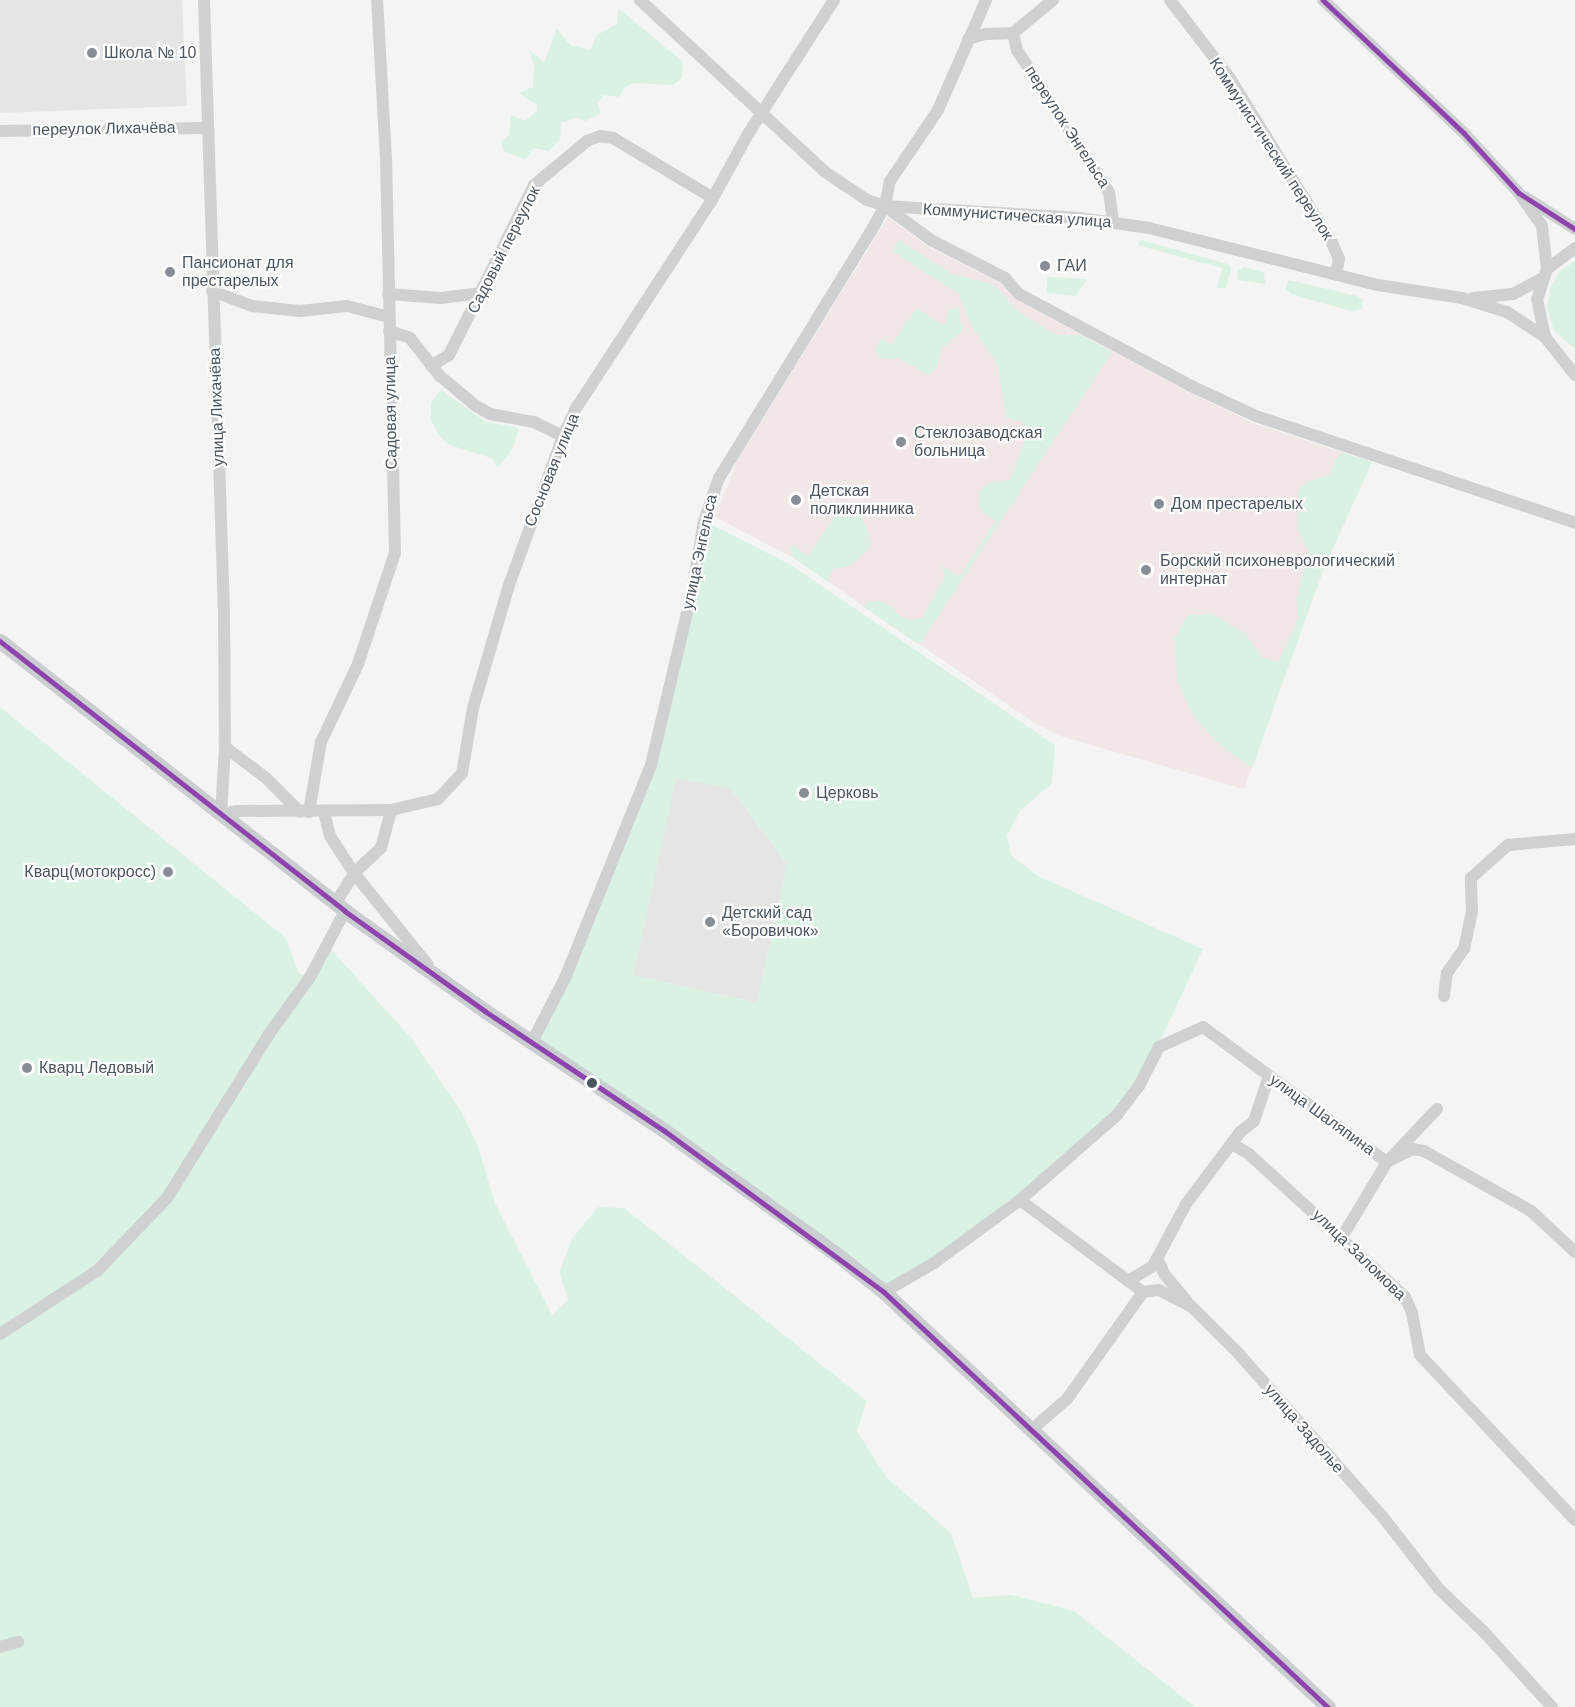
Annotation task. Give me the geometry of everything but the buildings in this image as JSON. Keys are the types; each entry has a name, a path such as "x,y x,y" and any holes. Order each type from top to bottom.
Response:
{"main road":[{"path":"0,641 340,907 443,982 800,1227 884,1292 1328,1707"}],"street":[{"name":"улица Лихачёва","path":"204,0 225,747 221,814"},
{"name":"Садовая улица","path":"305,812 321,742 358,664 395,553 386,159 377,0"},
{"name":"Коммунистическая улица","path":"640,0 761,114 854,194 885,207 1113,222 1378,285 1462,298 1507,312 1545,337 1558,349"},
{"name":"Сосновая улица","path":"221,814 237,811 391,810 438,799 462,773 473,708 508,588 562,436 579,403 713,198 761,114 834,0"},
{"name":"улица Энгельса","path":"532,1042 565,978 651,765 692,592 704,521 719,478 885,207 890,181 938,110 986,0"},
{"path":"968,39 986,34 1012,33 1053,0"},
{"name":"Коммунистический переулок","path":"1170,0 1229,77 1332,243 1339,259 1336,274"},
{"path":"1323,0 1464,133 1519,192 1542,226 1545,274 1537,299 1545,337"},
{"name":"переулок Энгельса","path":"1012,33 1017,50 1109,192 1113,222"},
{"name":"переулок Лихачёва","path":"0,131 207,128"},
{"name":"Садовый переулок","path":"431,366 449,355 534,185 587,141 600,136 613,138 713,198"},
{"path":"1519,192 1575,229"},
{"path":"885,207 931,240 1005,278 1019,294 1245,411 1575,524"},
{"name":"Коммунистическая улица","path":"1462,298 1513,294 1545,274 1575,248"},
{"path":"212,291 274,309 347,306 389,317"},
{"path":"388,294 441,298 480,293"},
{"path":"389,331 410,338 431,366 490,414 534,422 562,436"},
{"path":"1558,349 1575,358"},
{"path":"1558,349 1575,375"},
{"path":"225,747 305,812"},
{"path":"0,1334 97,1272 167,1198 268,1034 310,977 354,873 381,848 391,810"},
{"path":"324,812 330,836 354,873 443,982"},
{"path":"1444,996 1447,973 1464,950 1472,912 1471,878 1508,845 1575,839"},
{"name":"улица Шаляпина","path":"1020,1200 1117,1114 1139,1086 1159,1047 1203,1027 1387,1162 1412,1149 1424,1151 1531,1211 1575,1252"},
{"path":"1128,1281 1149,1271 1186,1204 1232,1144 1254,1121 1269,1076"},
{"path":"1342,1237 1387,1162 1437,1109"},
{"name":"улица Заломова","path":"1232,1144 1249,1154 1342,1237 1410,1304 1420,1354 1575,1520"},
{"path":"884,1292 934,1263 1020,1200"},
{"name":"улица Задолье","path":"1020,1200 1143,1292 1159,1290 1191,1306 1239,1354 1382,1516 1438,1589 1484,1632 1552,1707"},
{"path":"1157,1258 1166,1275 1191,1306"},
{"path":"1031,1430 1067,1399 1143,1292"},
{"path":"0,1647 18,1641"}],"shaded area":[{"name":"Школа № 10","path":"0,0 182,0 187,106 0,113"},
{"path":"888,217 927,246 1001,283 1015,299 1188,392 1253,423 1372,462 1324,568 1244,789 1060,736 1033,722 792,557 715,517 737,461"},
{"name":"Детский сад «Боровичок»","path":"676,777 731,789 787,864 757,1003 633,975"}],"green space":[{"path":"618,8 683,62 682,78 673,85 635,83 625,87 619,97 603,95 597,104 601,113 586,121 575,118 561,123 560,139 549,151 533,148 526,159 504,152 501,142 509,135 511,115 525,121 537,111 537,105 519,93 533,87 534,66 529,50 544,62 557,29 570,45 590,50 597,35 617,24"},
{"path":"899,240 952,274 994,285 1016,310 1056,335 1081,335 1112,352 919,645 864,607 868,602 879,601 892,606 898,615 910,620 922,618 945,576 941,566 960,576 996,521 980,510 979,492 988,483 1010,480 1024,443 1025,423 1006,417 998,366 972,327 959,294 892,251"},
{"path":"1141,240 1228,264 1231,269 1226,288 1217,288 1222,268 1137,245"},
{"path":"1575,261 1575,349 1554,331 1547,308 1551,286 1559,272"},
{"path":"1244,267 1264,272 1265,284 1238,280 1237,271"},
{"path":"1047,277 1088,279 1075,296 1047,293"},
{"path":"1289,280 1357,296 1363,300 1362,309 1351,311 1293,295 1285,288"},
{"path":"958,307 963,330 940,350 937,367 929,375 900,359 879,358 874,350 882,339 891,345 916,308 945,326 948,310"},
{"path":"441,390 486,422 519,428 513,448 498,467 491,458 447,444 439,435 431,420 431,403"},
{"path":"1342,453 1372,462 1324,568 1252,768 1215,741 1191,712 1177,680 1175,638 1188,615 1213,614 1245,634 1262,657 1278,663 1298,619 1297,599 1309,551 1298,531 1298,490 1309,481 1331,475 1335,460"},
{"path":"842,505 861,512 871,546 852,565 832,569 828,582 792,557 789,543 808,556"},
{"path":"704,521 791,565 1055,745 1052,783 1020,811 1007,836 1011,855 1038,876 1203,949 1139,1086 1068,1159 884,1292 532,1042 639,797","holes":["676,778 731,789 787,864 757,1003 633,975"]},
{"path":"0,707 286,938 299,974 310,977 327,945 411,1038 462,1113 477,1144 495,1203 552,1315 568,1299 559,1272 572,1239 598,1207 624,1208 867,1401 857,1431 886,1477 951,1533 973,1598 1011,1595 1074,1611 1195,1707 0,1707"}],"transit line":[{"path":"1323,0 1464,133 1519,193 1575,229"},
{"path":"0,641 345,911 485,1011 665,1131 884,1292 1328,1707"}],"place":[{"name":"Школа № 10","path":"92,53"},
{"name":"ГАИ","path":"1045,266"},
{"name":"Пансионат для престарелых","path":"170,272"},
{"name":"Стеклозаводская больница","path":"901,442"},
{"name":"Детская поликлинника","path":"796,500"},
{"name":"Дом престарелых","path":"1159,504"},
{"name":"Борский психоневрологический интернат","path":"1146,570"},
{"name":"Церковь","path":"804,793"},
{"name":"Кварц(мотокросс)","path":"168,872"},
{"name":"Детский сад «Боровичок»","path":"710,922"},
{"name":"Кварц Ледовый","path":"27,1068"}]}
